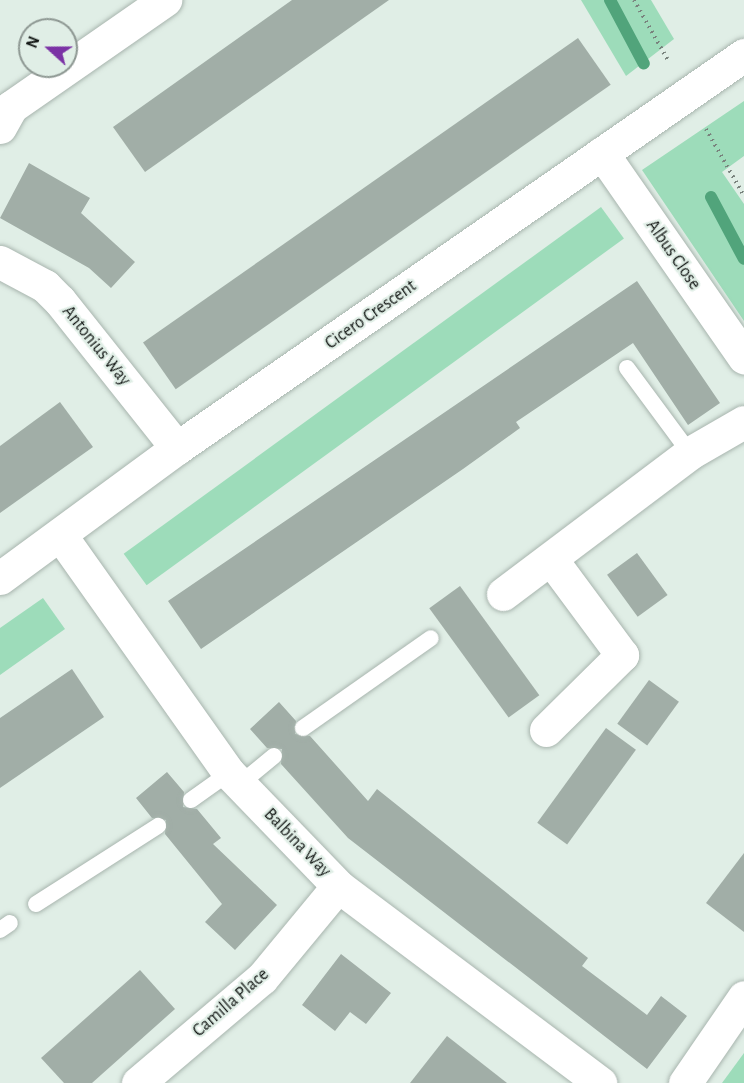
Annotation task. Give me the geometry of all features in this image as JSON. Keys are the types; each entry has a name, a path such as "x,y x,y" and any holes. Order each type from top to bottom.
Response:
{"street":[{"path":"0,126 11,107 165,0"},
{"name":"Cicero Crescent","path":"0,578 61,536 177,448 744,55"},
{"name":"Albus Close","path":"602,153 744,357"},
{"name":"Antonius Way","path":"0,262 45,286 60,301 177,448"},
{"path":"502,594 690,453 744,422"},
{"name":"Balbina Way","path":"61,536 235,779 338,886 600,1083"},
{"path":"546,730 622,656 550,559"},
{"name":"Camilla Place","path":"138,1083 262,978 338,886"},
{"path":"685,1083 744,997"}],"lane":[{"path":"627,368 690,453"},
{"path":"303,728 431,638"},
{"path":"190,800 235,779 274,756"},
{"path":"36,904 158,826"}],"green space":[{"path":"581,0 651,0 674,39 626,76"},
{"path":"744,101 744,156 722,172 744,204 744,321 642,170"},
{"path":"601,207 624,239 147,585 124,554"},
{"path":"43,598 65,629 0,675 0,628"},
{"path":"744,1053 744,1083 722,1083"}],"building":[{"path":"292,0 389,0 145,172 113,127"},
{"path":"578,38 611,85 176,389 143,343"},
{"path":"29,163 90,198 81,213 135,262 111,288 89,268 0,218"},
{"path":"637,281 720,403 688,425 633,343 516,422 520,428 463,469 201,649 168,601"},
{"path":"60,402 93,447 0,513 0,446"},
{"path":"637,553 668,595 638,617 607,575"},
{"path":"460,586 539,695 509,718 429,608"},
{"path":"72,669 104,717 0,788 0,718"},
{"path":"649,680 679,702 647,745 617,724"},
{"path":"279,702 296,721 295,734 310,736 368,801 377,789 588,958 582,966 647,1015 661,996 687,1016 647,1069 348,838 281,764 282,749 267,748 250,729"},
{"path":"606,728 636,750 567,844 537,823"},
{"path":"167,772 184,792 183,807 197,809 221,838 213,844 277,905 235,950 205,922 222,904 165,834 166,820 152,818 136,798"},
{"path":"744,853 744,932 706,903"},
{"path":"341,954 391,993 366,1024 350,1012 335,1031 302,1005"},
{"path":"140,970 175,1009 92,1083 64,1083 41,1058"},
{"path":"447,1036 507,1083 410,1083"}],"waterway":[{"path":"610,0 644,64"},
{"path":"711,197 744,259"}]}
